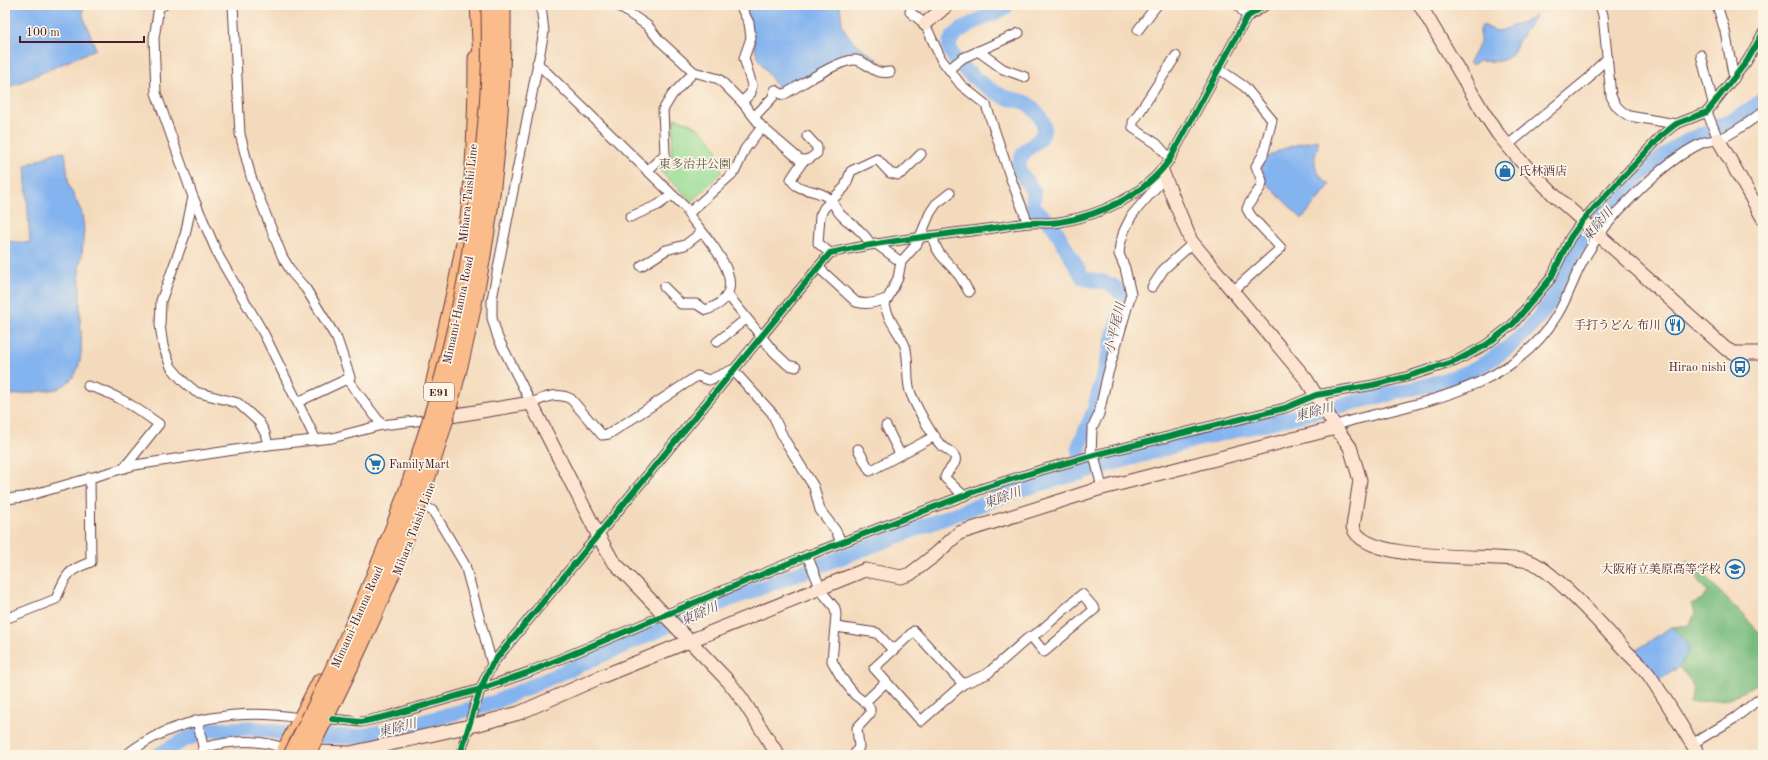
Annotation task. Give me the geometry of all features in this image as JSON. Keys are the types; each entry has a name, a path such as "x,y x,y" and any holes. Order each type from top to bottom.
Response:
{"highway":[{"path":"479,5 483,84 482,174"},
{"name":"Mimami-Hanna Road","path":"287,751 340,658 371,587 398,521 420,456 441,386 464,290 482,174 490,72 490,5"},
{"name":"Mimami-Hanna Road","path":"314,753 350,666 383,593 409,526 432,460 467,332 490,213 501,98 502,5"},
{"path":"490,213 496,176 508,59 511,5"}],"main road":[{"name":"Mihara Taishi Line","path":"287,751 299,721 324,672 362,589 414,453 424,420 454,296 469,209 476,119 476,52 473,5"},
{"name":"Mihara Taishi Line","path":"314,753 386,601 424,506 465,373 486,271 494,217 502,112 507,5"}],"street":[{"path":"164,5 159,7 154,38 156,93 193,197 219,257 264,334 316,440"},
{"path":"233,5 240,134 251,177 282,256 292,273 306,289 337,339 350,377 298,402"},
{"path":"541,5 544,32 492,299 492,318 498,338 612,560 729,682 742,699 778,755"},
{"path":"617,5 648,26 659,40 694,72 719,79 742,102 762,127 803,161"},
{"path":"740,5 749,23 751,38 744,58 752,85 751,93 742,102"},
{"path":"912,5 910,12 925,24 941,59 961,85 986,105 1011,179 1028,223"},
{"path":"925,24 947,5"},
{"path":"1138,30 1157,5"},
{"path":"1238,5 1247,16"},
{"path":"1102,488 1092,455 1092,429 1099,414 1107,377 1131,294 1125,268 1119,254 1124,231 1132,215 1163,174 1247,16 1266,5"},
{"path":"1420,5 1482,110 1520,160 1554,195 1726,349 1734,353 1763,353"},
{"path":"1600,5 1603,15 1611,96 1617,108 1629,116 1676,124"},
{"path":"1717,5 1725,31 1734,79"},
{"path":"950,69 963,58 1019,33"},
{"path":"330,722 368,721 480,690 530,672 807,555 964,496 1041,470 1092,455 1285,408 1317,397 1419,373 1456,361 1486,345 1513,324 1547,284 1570,238 1584,221 1657,141 1676,124 1708,114 1713,104 1747,61 1763,33"},
{"path":"978,51 1003,69 1024,77"},
{"path":"1701,55 1713,104"},
{"path":"1170,159 1157,144 1133,128 1133,122 1176,56"},
{"path":"1508,145 1589,78 1608,58"},
{"path":"754,117 773,97 775,90 783,95 832,67 850,60 858,60 881,74 890,72"},
{"path":"537,63 690,212"},
{"path":"1219,69 1245,87 1272,120 1263,155 1256,166 1262,182 1261,186 1248,204 1247,209 1251,216 1281,248 1233,291"},
{"path":"647,171 665,154 663,110 672,95 694,72"},
{"path":"314,753 350,753 470,723 519,713 687,637 865,570 901,577 910,574 935,556 959,533 1102,488 1442,397 1465,389 1508,365 1537,341 1557,316 1582,263 1598,234 1621,207 1669,164 1704,142 1755,118 1763,112"},
{"path":"1708,114 1717,136 1763,218"},
{"path":"664,287 681,304 696,304 706,310 718,304 728,295 730,286 728,270 718,253 688,214 736,169 745,149 762,127"},
{"path":"807,136 817,147 817,153 809,159 803,161 791,179 793,183 802,189 812,190 826,196 841,215 873,244 901,262"},
{"path":"830,254 818,243 820,216 824,208 845,187 851,171 877,158 890,173 898,175 904,172 921,154"},
{"path":"460,755 480,690 492,664 830,254 873,244 1028,223 1059,222 1083,217 1105,209 1135,193 1163,174"},
{"path":"1163,174 1193,243 1286,352 1306,379 1334,425 1350,447 1360,480 1353,527 1355,534 1365,542 1401,552 1420,555 1502,558 1529,561 1542,568 1600,624 1648,675 1696,750 1763,696"},
{"path":"950,193 933,208 925,222 917,244 901,262 893,289 886,300 885,310 904,344 907,354 910,393 934,436 939,443 954,456 954,465 945,474 944,478 964,496"},
{"path":"630,217 658,205 672,195"},
{"path":"193,197 185,235 161,301 160,325 163,346 171,367 184,382 196,392 238,403 259,422 265,433 268,445"},
{"path":"641,266 666,250 685,245 702,232"},
{"path":"933,236 934,244 938,253 958,274 969,292"},
{"path":"1152,287 1164,269 1193,243"},
{"path":"818,267 856,302 862,304 886,300"},
{"path":"728,295 761,338 782,361 788,365 796,367"},
{"path":"717,342 746,319"},
{"path":"5,499 24,497 124,468 268,445 332,438 382,425 453,416 531,403 558,394 564,395 571,399 602,435 609,434 697,376 709,380 733,370"},
{"path":"733,370 772,413 784,439 814,487 820,510 836,531 841,542"},
{"path":"347,379 382,425"},
{"path":"88,386 103,390 126,401 159,424 124,468"},
{"path":"886,426 900,454"},
{"path":"858,449 870,471 934,436"},
{"path":"5,619 56,599 68,573 75,568 92,562 90,477"},
{"path":"424,506 433,511 465,565 492,664"},
{"path":"807,555 822,592 835,608 836,627 832,661 855,695 865,702 870,709 870,714 857,728 859,746 854,755"},
{"path":"963,684 914,631 874,668 921,721 963,684 987,674 1031,636 1039,632 1082,594 1095,609 1044,652 1031,636"},
{"path":"836,627 877,632 893,650"},
{"path":"865,702 886,682"},
{"path":"126,755 156,736 197,720 236,715 283,716 299,721"},
{"path":"197,720 204,751 223,742 251,742 269,743 287,751"}],"green space":[{"name":"東多治井公園","path":"674,118 693,125 708,137 714,144 720,162 721,173 692,201 659,170 671,157"},
{"path":"1689,560 1763,636 1763,684 1754,686 1729,699 1690,703 1692,691 1691,683 1679,667 1689,652 1671,627 1690,625 1695,613 1692,604 1704,598 1708,592 1684,564"}],"water":[{"path":"5,5 83,5 83,16 96,49 5,89"},
{"path":"744,5 840,5 842,24 848,35 858,45 879,61 874,68 855,56 782,94 759,60"},
{"path":"1535,15 1536,17 1521,37 1510,56 1503,60 1478,62 1472,65 1469,62 1480,43 1480,29 1483,25 1493,30 1500,31 1530,19"},
{"path":"1318,140 1315,157 1317,171 1330,185 1302,219 1266,183 1260,164 1278,151 1295,145"},
{"path":"65,152 69,186 82,213 84,230 79,268 81,347 78,367 74,376 67,383 57,389 5,396 5,241 30,243 25,166 54,153"},
{"path":"1671,627 1682,638 1689,652 1679,667 1658,681 1635,651"}],"waterway":[{"name":"小平尾川","path":"1006,5 1005,8 984,17 956,34 952,38 950,46 952,54 958,63 977,80 1002,96 1025,102 1039,115 1043,123 1043,133 1038,141 1023,154 1018,169 1034,192 1033,206 1054,227 1083,278 1112,285 1120,293 1123,299 1094,411 1079,446 1082,473"},
{"name":"東除川","path":"158,755 184,740 209,730 251,728 297,735 356,737 407,726 495,702 726,601 1019,490 1195,440 1424,386 1465,373 1500,354 1539,318 1553,297 1585,235 1610,205 1631,185 1673,149 1739,116 1751,109 1763,99"}],"cycle path":[{"path":"460,755 480,690 492,664 830,253 923,237 1027,223 1060,222 1092,214 1122,201 1149,183 1170,159 1247,17 1266,5"},
{"path":"332,719 361,722 388,716 481,689 529,672 801,558 984,488 1098,454 1285,408 1316,395 1373,385 1406,377 1456,361 1486,345 1513,324 1551,278 1570,238 1583,220 1662,135 1676,124 1707,112 1747,61 1763,33"}],"place":[{"name":"氏林酒店","path":"1505,171"},
{"name":"手打うどん 布川","path":"1675,325"},
{"name":"Hirao nishi","path":"1740,367"},
{"name":"FamilyMart","path":"375,464"},
{"name":"大阪府立美原高等学校","path":"1735,569"}]}
